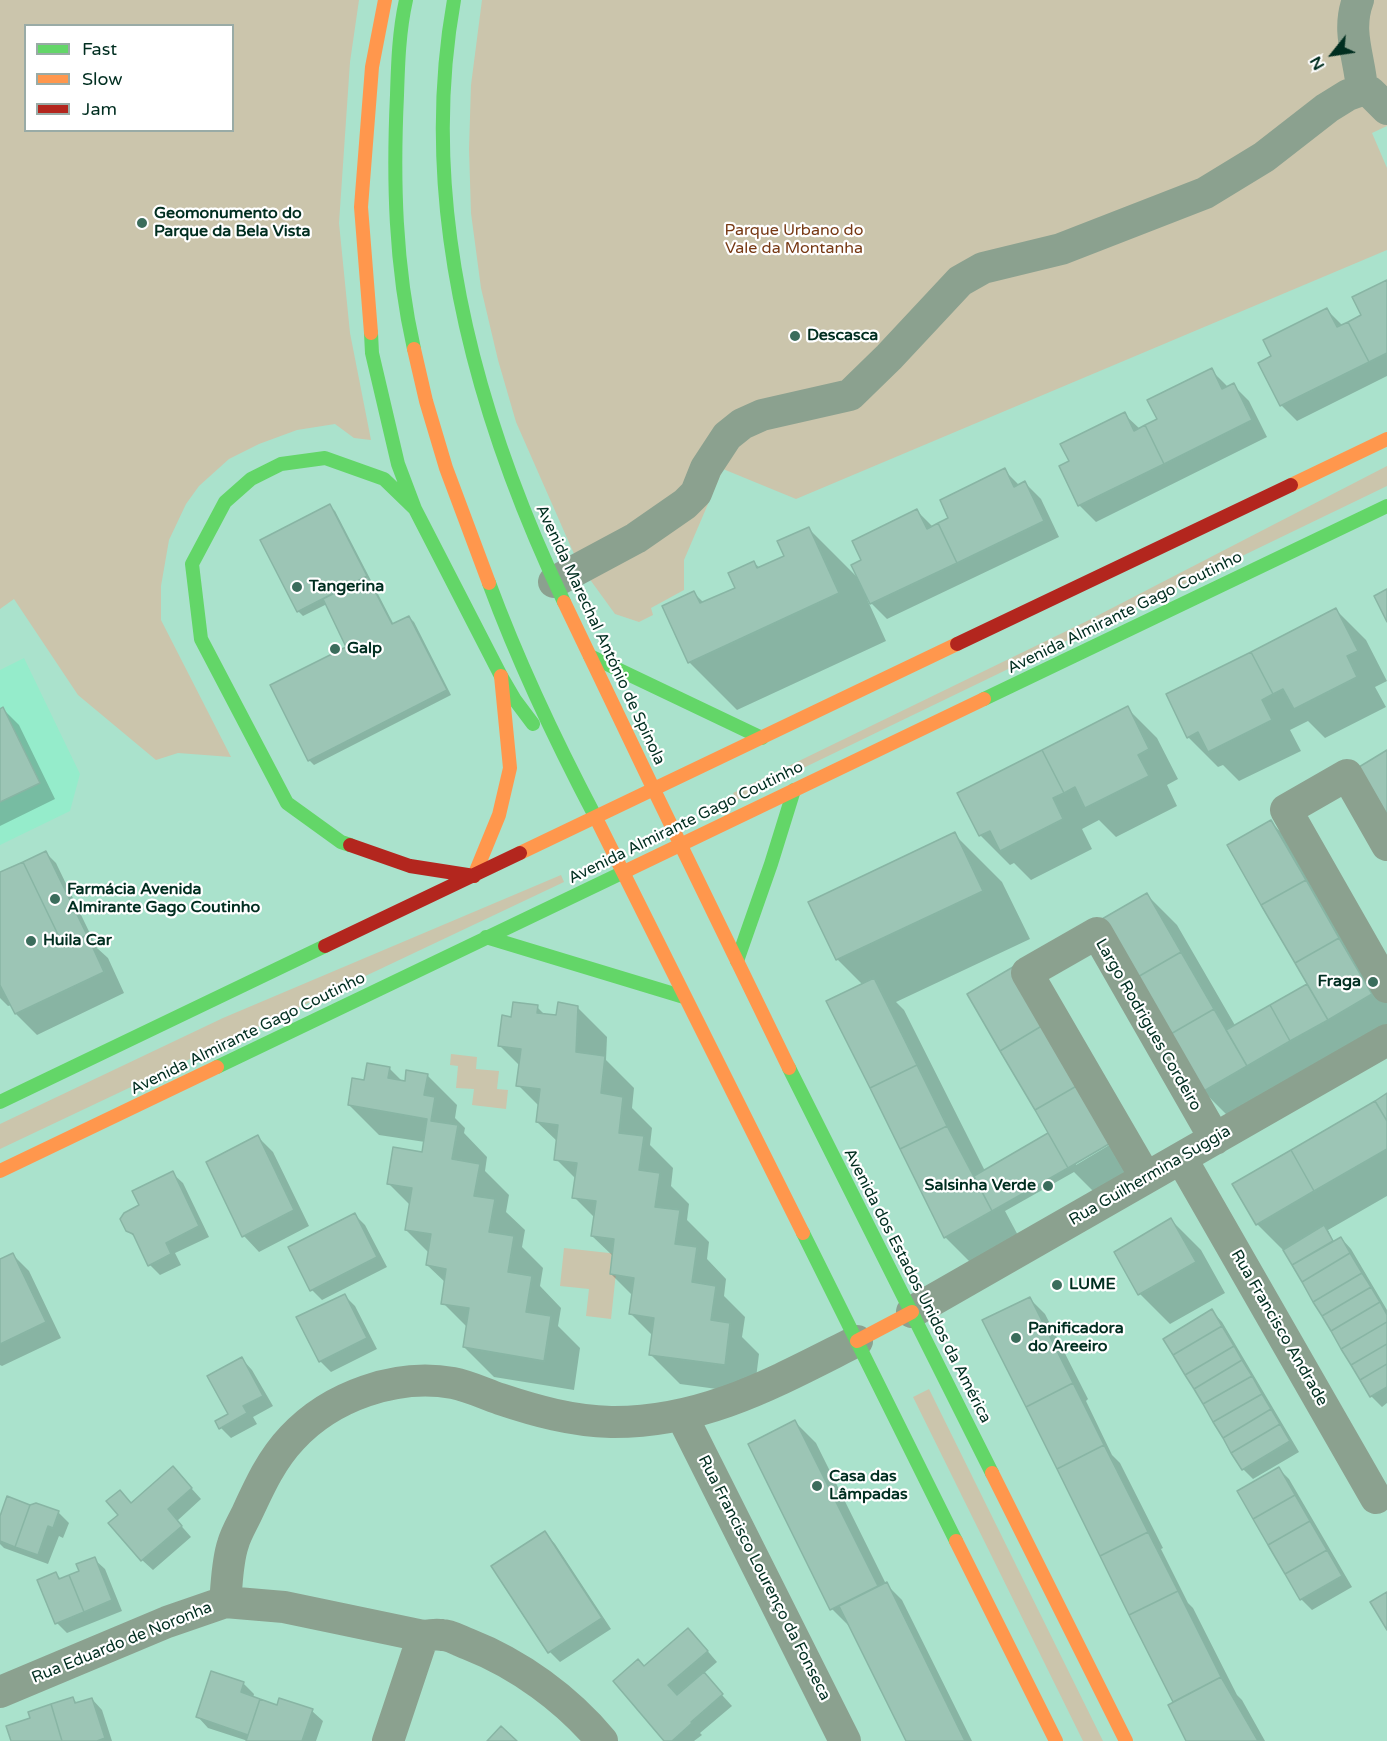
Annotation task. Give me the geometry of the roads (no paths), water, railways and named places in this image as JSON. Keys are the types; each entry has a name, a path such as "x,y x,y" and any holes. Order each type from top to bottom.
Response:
{"main road":[{"path":"385,0 372,67 361,207 372,353 398,464 415,509 501,676 528,718 547,742 562,753"},
{"path":"406,0 400,26 395,135 396,231 408,322 426,401 449,478 502,617 562,753 1056,1741"},
{"name":"Avenida Marechal António de Spínola","path":"454,0 449,23 442,131 448,226 462,310 480,385 521,504 554,582 681,844"},
{"path":"0,1102 1387,439"},
{"path":"415,509 384,479 325,458 281,464 251,479 225,502 192,564 201,639 287,802 341,842 410,866 474,876"},
{"name":"Avenida Almirante Gago Coutinho","path":"0,1171 1387,506"},
{"path":"590,656 762,738"},
{"path":"474,876 499,815 510,768 501,676"},
{"path":"737,961 794,790"},
{"name":"Avenida dos Estados Unidos da América","path":"681,844 737,961 1126,1741"},
{"path":"486,937 684,997"},
{"path":"857,1341 912,1312"}],"street":[{"path":"1358,0 1353,14 1353,42 1360,67 1362,90"},
{"path":"554,582 636,538 685,504 696,493 706,468 727,436 742,424 762,415 850,395 960,281 983,268 1061,249 1206,194 1264,157 1327,108 1348,95 1362,90 1370,92 1387,109"},
{"path":"1387,845 1347,775 1286,810 1387,987"},
{"name":"Largo Rodrigues Cordeiro","path":"1146,1178 1027,973 1097,933 1215,1139"},
{"name":"Rua Guilhermina Suggia","path":"912,1312 1387,1040"},
{"name":"Rua Francisco Andrade","path":"1181,1158 1376,1498"},
{"path":"225,1602 232,1545 265,1475 291,1438 321,1412 351,1396 387,1385 419,1381 454,1383 569,1419 611,1422 682,1416 730,1402 857,1341"},
{"name":"Rua Francisco Lourenço da Fonseca","path":"682,1416 845,1741"},
{"name":"Rua Eduardo de Noronha","path":"0,1692 167,1622 225,1602 284,1607 423,1635 443,1635 477,1648 539,1683 567,1704 602,1741"},
{"path":"388,1741 423,1635"}],"place":[{"name":"Geomonumento do Parque da Bela Vista","path":"142,223"},
{"name":"Descasca","path":"795,336"},
{"name":"Tangerina","path":"297,587"},
{"name":"Galp","path":"335,649"},
{"name":"Farmácia Avenida Almirante Gago Coutinho","path":"55,899"},
{"name":"Huila Car","path":"31,941"},
{"name":"Fraga","path":"1373,982"},
{"name":"Salsinha Verde","path":"1048,1186"},
{"name":"LUME","path":"1057,1285"},
{"name":"Panificadora do Areeiro","path":"1016,1338"},
{"name":"Casa das Lâmpadas","path":"817,1486"}],"park label":[{"name":"Parque Urbano do Vale da Montanha","path":"794,240"}]}
